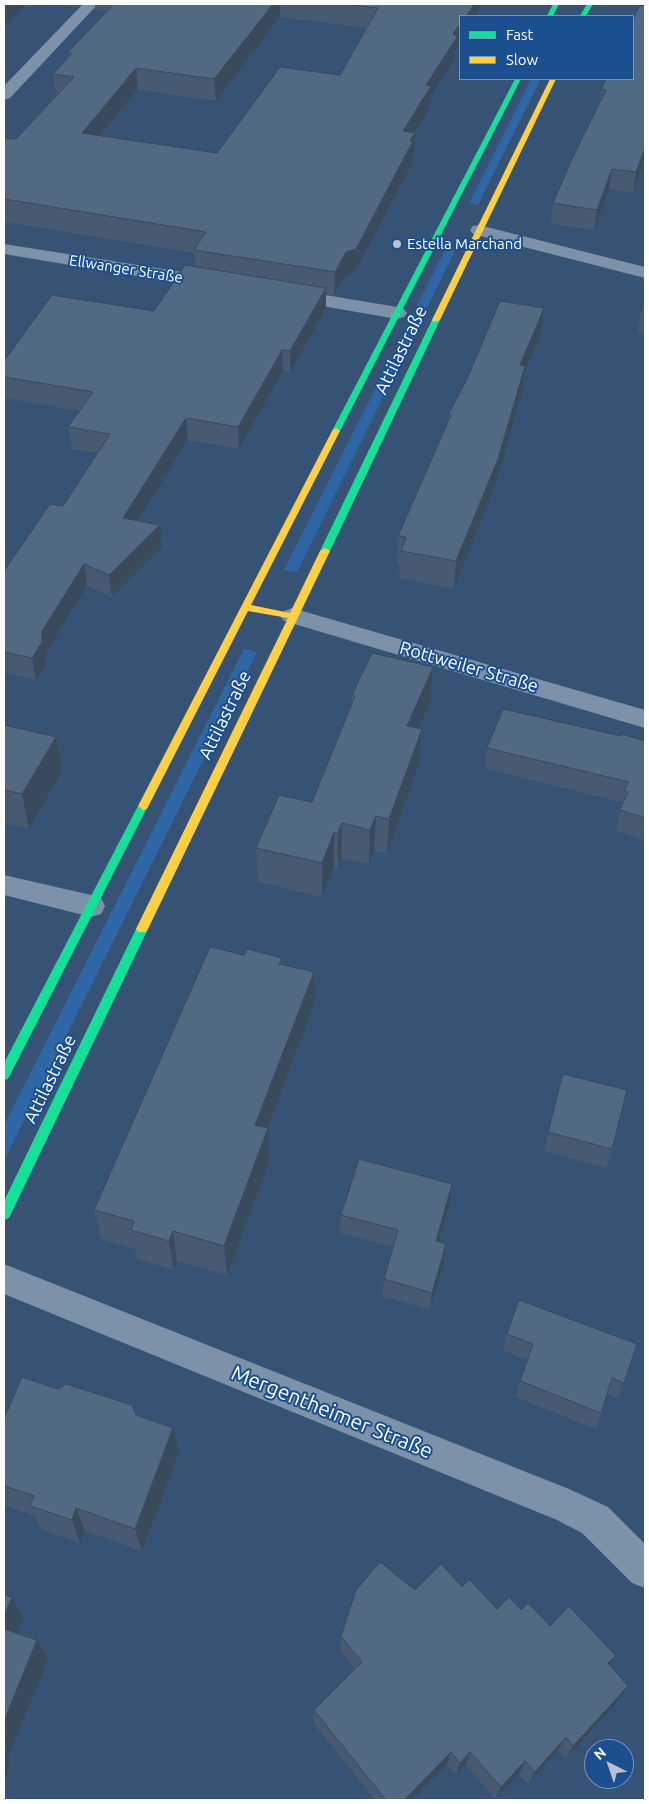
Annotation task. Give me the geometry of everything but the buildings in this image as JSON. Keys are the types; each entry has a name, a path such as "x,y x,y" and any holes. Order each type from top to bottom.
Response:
{"main road":[{"path":"584,15 590,4"},
{"name":"Attilastraße","path":"4,1075 397,313 447,226 518,80"},
{"name":"Attilastraße","path":"4,1214 292,616 474,230 552,80"},
{"path":"246,607 292,616"}],"street":[{"path":"4,95 91,4"},
{"path":"474,230 645,272"},
{"name":"Ellwanger Straße","path":"4,249 227,286"},
{"path":"274,293 397,313"},
{"name":"Rottweiler Straße","path":"292,616 645,719"},
{"path":"4,886 91,906"},
{"name":"Mergentheimer Straße","path":"4,1279 569,1507 595,1520 645,1570"}],"shaded area":[{"path":"530,80 540,80 478,205 469,203"},
{"path":"445,250 455,251 297,572 284,570"},
{"path":"244,649 257,652 4,1161 4,1125"}],"traffic: fast":[{"path":"550,15 556,4"},
{"path":"584,15 590,4"},
{"path":"336,431 517,80"},
{"path":"325,551 436,320"},
{"path":"4,1075 143,806"},
{"path":"4,1214 142,929"}],"traffic: slow":[{"path":"436,320 553,80"},
{"path":"143,806 336,431"},
{"path":"142,929 325,551"},
{"path":"246,607 292,616"}],"place":[{"name":"Estella Marchand","path":"397,244"}]}
